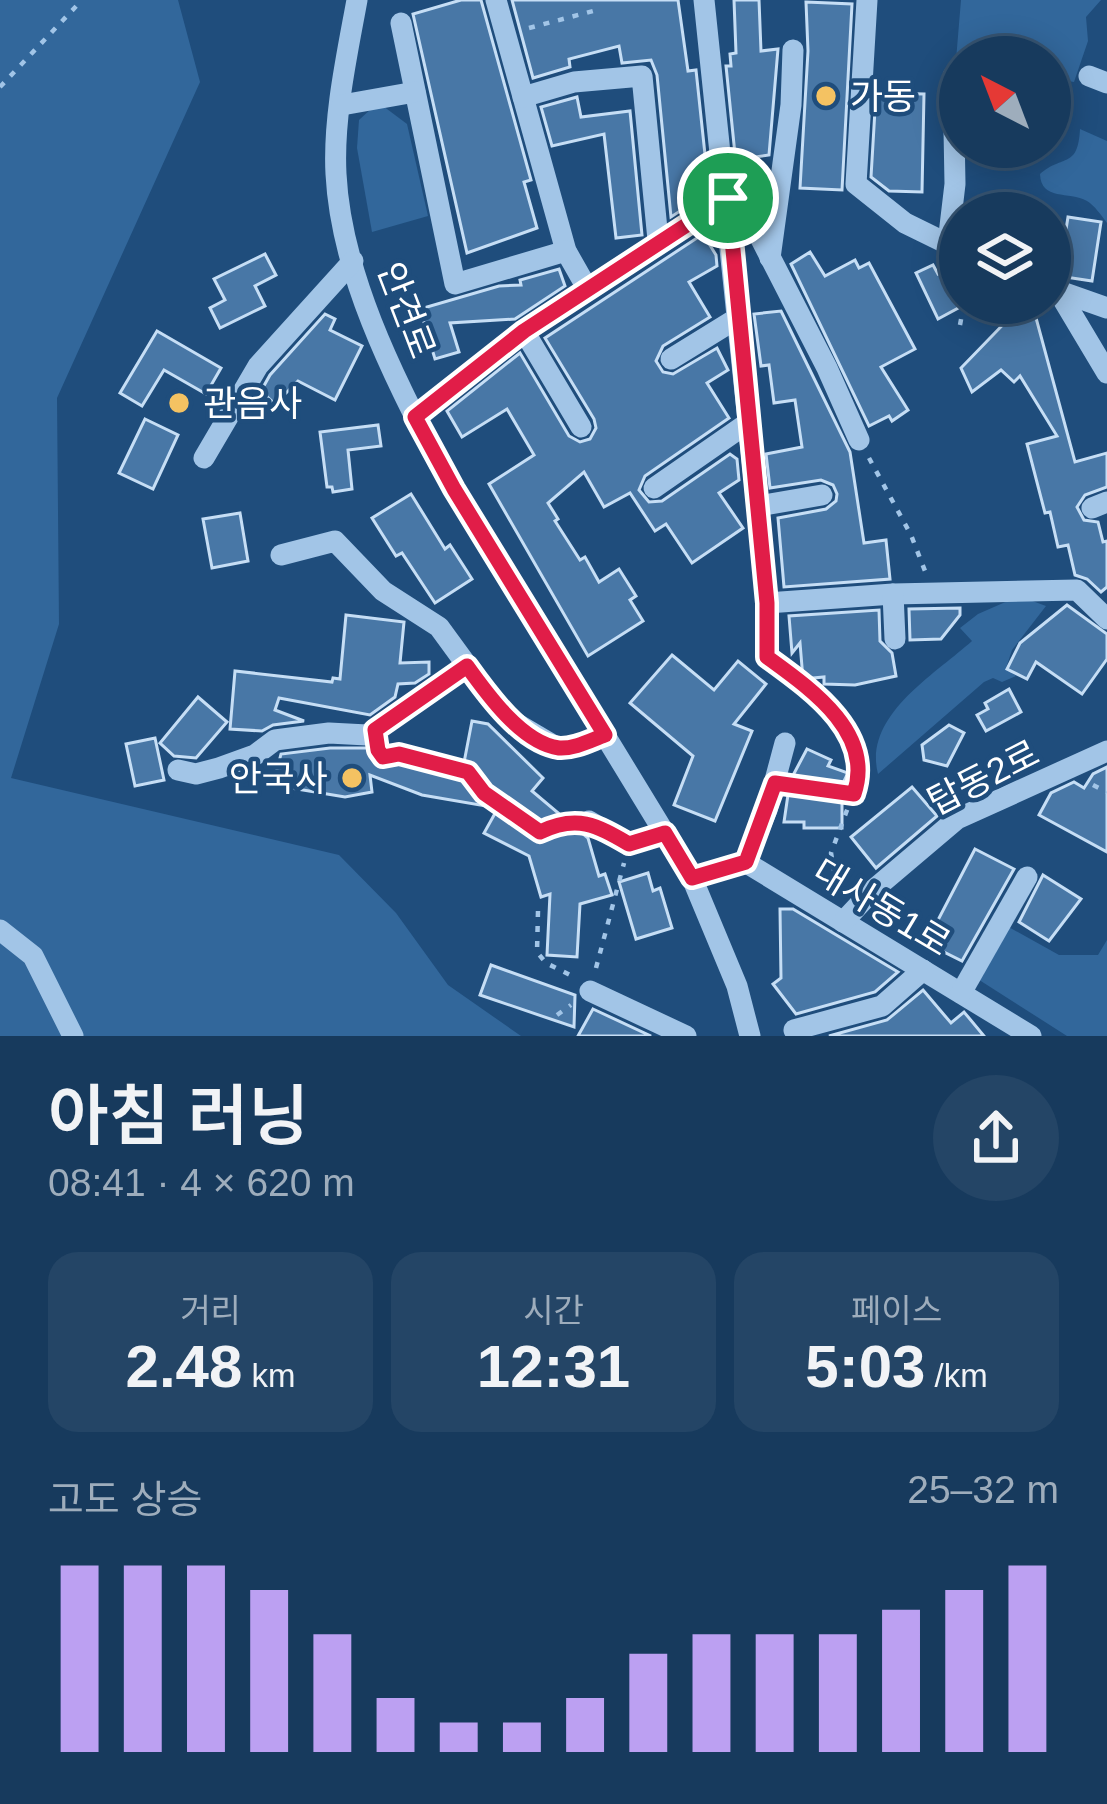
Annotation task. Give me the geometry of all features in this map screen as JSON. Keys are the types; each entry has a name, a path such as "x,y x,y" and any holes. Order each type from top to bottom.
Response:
{"street":[{"name":"안견로","path":"357,0 335,172 352,261 415,417 454,489 692,878 737,986 750,1036"},
{"path":"496,0 566,251 586,287"},
{"path":"704,0 767,603 893,594 1077,590 1107,619"},
{"path":"867,0 856,184 905,223 939,242"},
{"path":"401,23 455,284 566,251"},
{"path":"770,259 791,105 793,50"},
{"path":"523,97 574,82 642,76 658,240"},
{"path":"342,105 415,92"},
{"path":"415,417 586,287 728,198"},
{"path":"728,198 742,204 859,440"},
{"path":"204,458 258,366 352,261"},
{"path":"1071,295 1107,308"},
{"path":"671,359 739,316"},
{"path":"1071,316 1107,373"},
{"path":"524,331 581,427"},
{"path":"654,488 749,422"},
{"path":"758,506 822,495"},
{"path":"281,555 335,541 383,591 439,627 502,712 550,746 575,746 605,735"},
{"path":"893,594 895,639"},
{"path":"178,770 196,774 219,768 255,755 275,740 367,735 467,666"},
{"path":"692,878 746,862 785,743"},
{"name":"탑동2로","path":"844,922 872,891 957,819 1107,751"},
{"path":"589,821 629,844 665,833"},
{"name":"대사동1로","path":"746,862 1031,1036"},
{"path":"961,993 1027,877"},
{"path":"0,930 33,956 73,1036"},
{"path":"794,1030 882,1006 923,970"},
{"path":"590,991 686,1036"}],"path":[{"path":"0,87 82,0"},
{"path":"506,34 597,10"},
{"path":"859,440 911,535 934,593"},
{"path":"767,603 767,657 831,708 862,770 831,853 844,922"},
{"path":"375,730 383,757 399,754 468,772 484,793 530,828 540,832 554,825 589,821"},
{"path":"775,783 854,794"},
{"path":"557,1015 590,991 629,844"},
{"path":"538,911 537,952 590,991"}],"shaded area":[{"path":"0,0 178,0 200,82 57,398 59,624 11,778 339,855 396,913 448,985 521,1036 0,1036"},
{"path":"961,0 1101,0 1086,17 1088,41 1074,82 1071,36 958,36"},
{"path":"383,106 407,124 428,216 372,232 357,148 359,120 372,108"},
{"path":"1080,129 1107,141 1107,223 1087,201 1071,196 1071,192 1051,192 1042,183 1040,174 1048,168 1071,168"},
{"path":"1019,596 1046,606 1012,650 1006,668 1016,676 984,682 878,774 876,753 891,715 972,641 960,628 978,614"},
{"path":"1005,925 1059,955 1098,955 1107,940 1107,1036 1067,1036 973,976"}],"building":[{"path":"461,0 481,0 531,180 524,182 537,228 467,253 413,14"},
{"path":"512,0 678,0 688,71 696,70 709,192 671,217 657,75 651,60 622,63 619,46 569,59 570,67 533,78"},
{"path":"734,0 759,0 761,51 778,49 769,155 755,157 757,172 737,174 726,66 731,66 730,54 736,53"},
{"name":"가동","path":"806,2 852,4 842,190 800,188"},
{"path":"876,93 924,94 922,192 889,191 871,177"},
{"path":"577,97 581,117 630,111 642,235 616,238 604,134 552,146 541,107"},
{"path":"1071,217 1101,222 1092,281 1071,278"},
{"path":"703,234 717,266 689,282 710,317 663,346 656,361 663,372 673,374 717,348 728,370 707,383 729,418 645,476 639,490 649,502 662,501 730,454 737,459 739,480 719,493 743,528 692,563 666,524 655,531 630,493 604,507 584,472 548,503 555,521 599,582 619,569 636,596 630,600 643,621 588,656 489,484 534,455 507,409 462,437 447,411 520,353 569,436 580,442 590,439 596,428 594,419 545,338"},
{"path":"810,252 825,276 855,260 859,268 869,263 915,349 881,367 908,410 892,421 889,416 869,426 791,264"},
{"path":"265,254 276,275 255,286 265,306 220,328 210,308 225,300 214,279"},
{"path":"933,265 939,274 938,319 916,273"},
{"path":"559,269 565,286 515,319 450,323 459,352 435,359 420,309 499,286 521,285 520,280"},
{"path":"781,311 850,452 864,543 886,540 890,579 784,587 778,518 826,509 837,494 833,485 821,480 770,488 766,454 802,447 795,400 774,403 769,365 761,366 754,314"},
{"path":"325,314 335,319 330,330 362,346 335,400 298,381 275,404 261,391"},
{"path":"1004,324 1038,324 1075,462 1107,453 1107,487 1085,495 1077,507 1084,520 1098,522 1103,542 1107,541 1107,587 1101,592 1075,575 1068,545 1058,547 1050,512 1045,513 1027,444 1057,436 1020,376 1014,382 1001,370 972,392 961,368"},
{"path":"157,331 221,368 206,394 164,370 142,406 120,393"},
{"path":"145,419 178,435 153,489 119,473"},
{"path":"378,425 381,446 348,450 352,489 333,492 327,487 320,432"},
{"path":"411,494 445,549 450,545 472,579 435,603 372,518"},
{"path":"240,513 248,561 212,568 203,519"},
{"path":"1067,605 1107,634 1107,659 1082,694 1036,662 1027,679 1007,669 1020,643"},
{"path":"960,608 960,615 941,639 910,640 909,609"},
{"path":"879,610 880,641 892,653 896,676 855,685 824,684 824,677 803,679 800,643 792,653 789,616"},
{"path":"346,615 404,622 400,663 429,662 429,674 415,683 398,684 395,697 370,715 279,698 275,710 304,721 262,731 230,729 235,671 340,679"},
{"path":"672,655 714,690 738,661 766,684 734,724 752,731 715,821 674,805 693,756 630,703"},
{"path":"1009,689 1021,712 986,731 977,715 988,709 985,703"},
{"path":"198,697 227,722 196,758 174,756 160,743"},
{"path":"472,721 488,724 543,778 532,791 588,838 599,876 605,874 612,895 580,904 577,957 547,955 550,894 541,897 529,856 484,833 498,808 422,795 370,775 372,792 345,797 273,785 281,754 330,748 373,748 417,766 462,773"},
{"path":"949,725 964,733 947,766 924,760 922,745"},
{"path":"155,738 164,780 135,786 126,744"},
{"path":"807,749 831,760 828,766 848,773 842,785 842,828 804,828 804,822 784,822 790,781"},
{"path":"1107,767 1107,852 1039,815 1051,793 1074,782 1084,788 1093,774"},
{"path":"912,787 937,816 876,868 851,837"},
{"path":"975,849 1014,869 962,961 926,943"},
{"path":"648,873 653,891 660,888 672,928 636,939 619,882"},
{"path":"1043,875 1081,899 1049,941 1019,922"},
{"path":"780,909 793,909 898,972 875,992 796,1014 773,984 781,978"},
{"path":"491,965 575,995 574,1027 480,995"},
{"path":"923,990 951,1023 964,1012 984,1036 829,1036 887,1020"},
{"path":"593,1009 651,1036 578,1036"}],"place":[{"name":"가동","path":"826,96"},
{"name":"관음사","path":"179,403"},
{"name":"안국사","path":"352,778"}],"route":[{"path":"728,198 767,603 767,657 831,708 862,770 854,794 775,783 746,862 692,878 665,833 629,844 589,821 554,825 540,832 484,793 468,772 399,754 383,757 375,730 467,666 502,712 550,746 566,748 605,735 436,460 415,417 586,287 728,198"}]}
